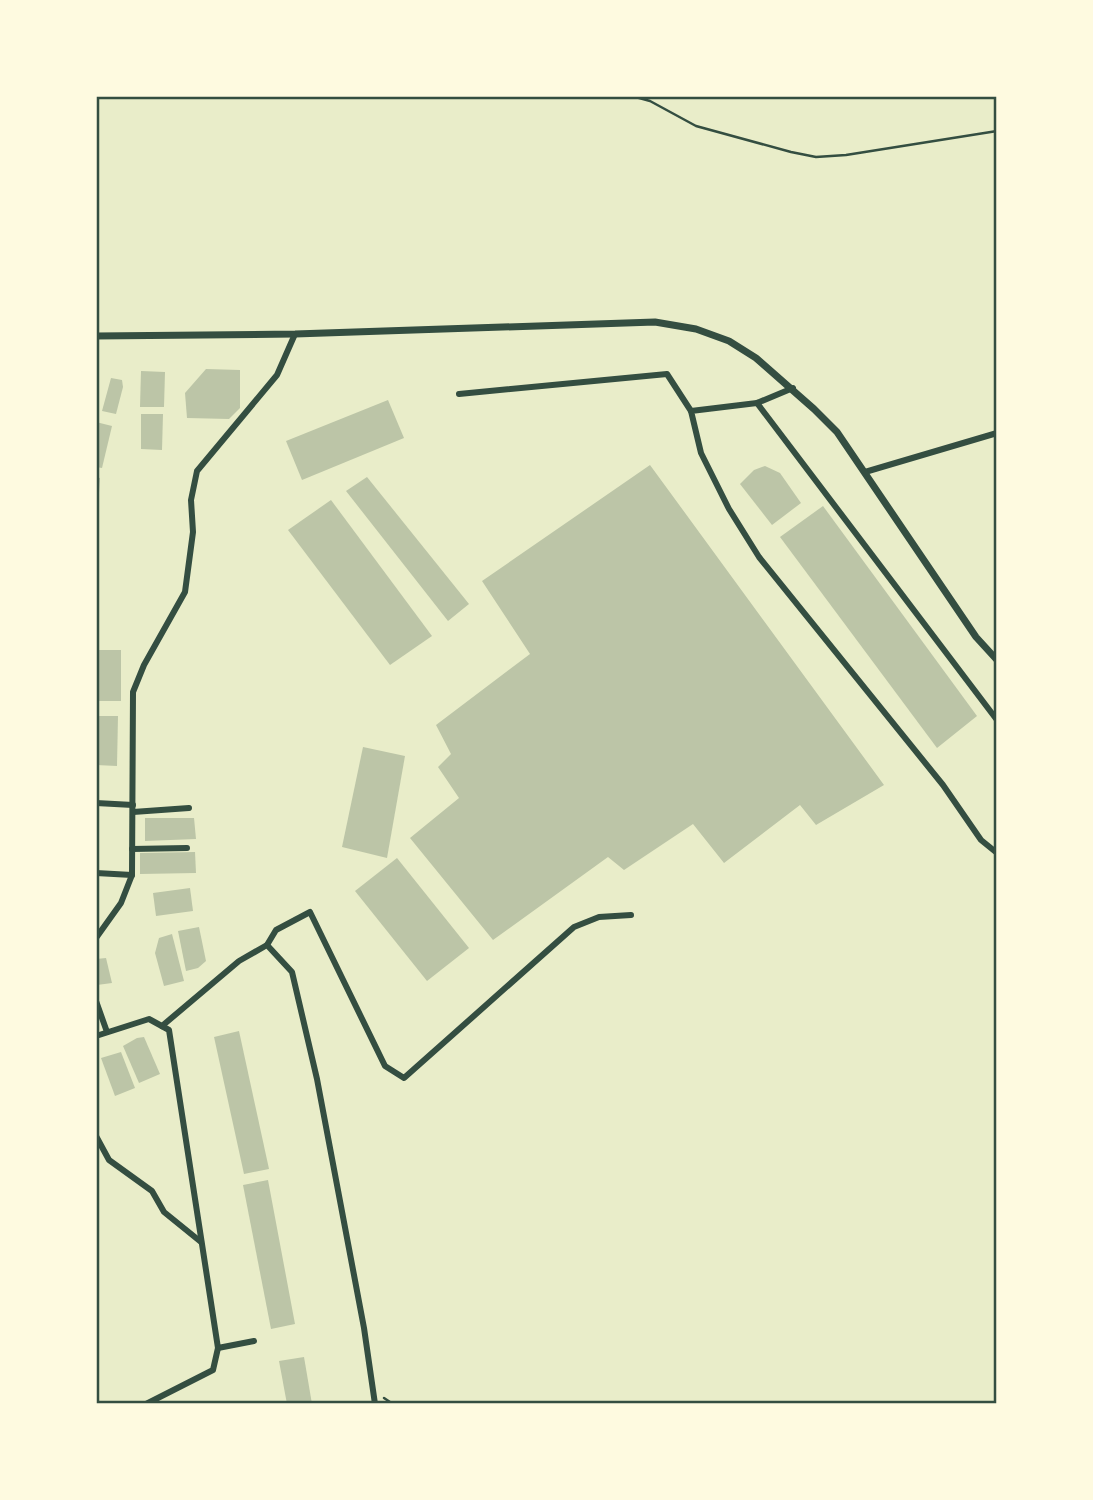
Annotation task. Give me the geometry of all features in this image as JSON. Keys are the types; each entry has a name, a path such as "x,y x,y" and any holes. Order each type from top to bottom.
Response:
{"street":[{"path":"96,336 295,334 656,321 696,329 729,341 756,358 793,388 836,432 976,637 997,660"},
{"path":"96,938 121,902 132,874 133,692 144,666 185,592 193,532 191,500 198,471 277,374 295,334"},
{"path":"459,394 667,374 691,411 701,453 729,509 759,557 943,785 981,839 997,853"},
{"path":"691,411 757,403 793,388"},
{"path":"757,403 997,720"},
{"path":"865,472 997,433"},
{"path":"96,803 133,808 189,808"},
{"path":"132,849 187,848"},
{"path":"96,873 132,874"},
{"path":"162,1026 239,961 267,945 276,930 310,912 385,1066 404,1078 574,927 599,916 631,915"},
{"path":"267,945 292,972 317,1079 364,1328 375,1404"},
{"path":"96,1001 107,1032"},
{"path":"96,1036 149,1019 169,1030 218,1348 213,1370 146,1404"},
{"path":"96,1136 109,1160 152,1191 164,1212 201,1242"},
{"path":"218,1348 254,1341"}],"lane":[{"path":"632,96 650,101 696,126 816,157 846,156 997,131"}],"building":[{"path":"206,369 240,370 240,408 229,419 187,418 185,393"},
{"path":"141,371 165,372 164,407 140,407"},
{"path":"111,378 122,380 123,387 116,414 102,411"},
{"path":"388,400 404,438 302,480 286,441"},
{"path":"141,414 163,414 162,450 141,449"},
{"path":"96,422 112,426 102,468 96,467"},
{"path":"650,465 884,785 816,825 800,805 724,863 693,824 624,870 608,857 493,940 410,838 459,798 438,767 451,754 436,725 530,654 482,581"},
{"path":"765,466 780,473 801,503 772,525 740,484 754,470"},
{"path":"96,477 100,478 98,507 96,507"},
{"path":"367,477 469,604 448,621 346,491"},
{"path":"331,500 432,636 390,665 288,530"},
{"path":"823,506 977,716 937,748 780,537"},
{"path":"96,650 121,650 121,701 96,701"},
{"path":"96,716 118,716 117,766 96,765"},
{"path":"363,747 405,756 387,858 342,847"},
{"path":"145,818 194,818 196,839 145,841"},
{"path":"195,852 196,873 140,874 140,853"},
{"path":"397,858 469,948 427,981 355,891"},
{"path":"190,888 193,911 156,916 153,893"},
{"path":"199,927 206,961 198,968 186,971 178,931"},
{"path":"172,934 184,981 164,986 155,953 159,938"},
{"path":"106,958 112,983 97,985 96,959"},
{"path":"239,1031 269,1169 244,1174 214,1037"},
{"path":"144,1037 160,1074 139,1083 123,1046"},
{"path":"121,1052 135,1088 115,1096 101,1058"},
{"path":"268,1180 295,1324 271,1329 243,1185"},
{"path":"304,1357 312,1404 287,1404 279,1361"}]}
